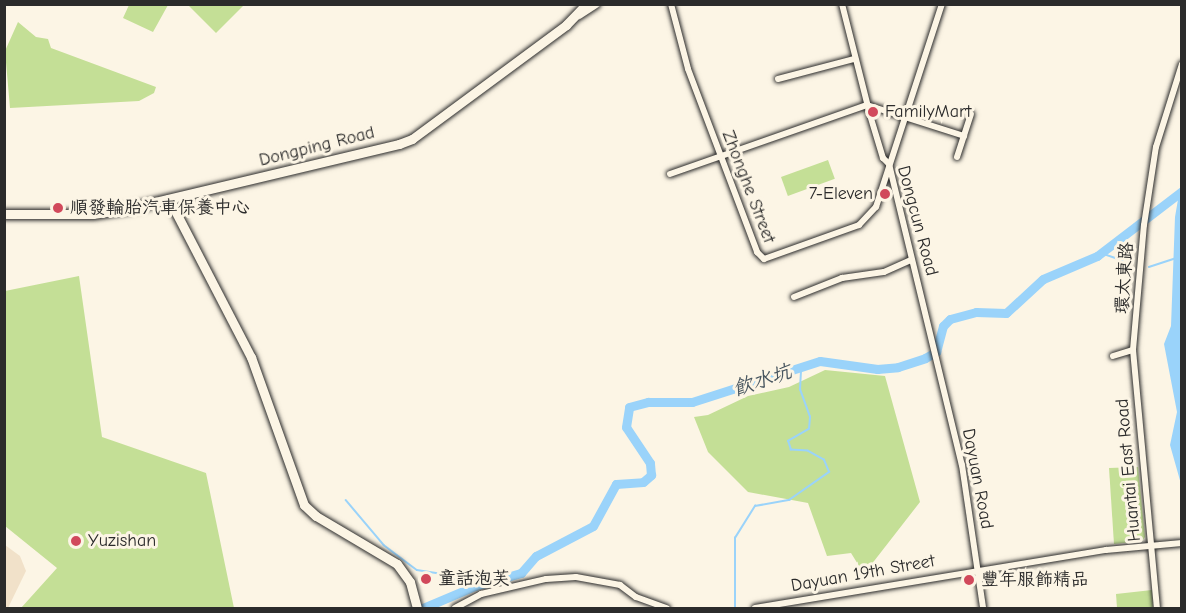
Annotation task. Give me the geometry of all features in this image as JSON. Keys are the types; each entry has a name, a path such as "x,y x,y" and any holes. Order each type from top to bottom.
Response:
{"main road":[{"path":"579,15 586,4"},
{"name":"Dongping Road","path":"4,214 98,214 170,201 412,139 579,15"},
{"path":"170,201 251,357 304,505 316,516 393,560 406,574 416,604"}],"street":[{"name":"Dongping Road","path":"579,15 596,4"},
{"name":"Zhonghe Street","path":"671,4 683,57 757,252 764,259 847,230 869,218 876,207 942,4"},
{"name":"Dongcun Road","path":"842,4 867,105 883,158 889,164 935,356"},
{"path":"778,79 854,59"},
{"name":"環太東路","path":"1133,350 1144,225 1156,147 1182,64"},
{"path":"670,174 867,105 964,136"},
{"path":"957,157 971,114"},
{"path":"794,297 842,278 884,272 911,260"},
{"path":"1113,356 1133,350"},
{"name":"Huantai East Road","path":"1133,350 1157,609"},
{"name":"Dayuan Road","path":"935,356 962,465 982,609"},
{"name":"Dayuan 19th Street","path":"755,609 977,570 1182,543"},
{"path":"455,609 481,594 546,579 576,577 620,585 636,597 667,609"}],"shaded area":[{"path":"5,545 20,556 26,571 8,608 5,608"}],"green space":[{"path":"129,4 168,5 153,32 123,18"},
{"path":"188,5 244,5 216,33"},
{"path":"18,22 36,37 48,39 51,48 156,87 154,93 139,101 10,108 5,51"},
{"path":"828,160 835,179 788,196 781,177"},
{"path":"79,276 102,437 206,473 234,608 21,608 57,568 5,526 5,291"},
{"path":"825,370 885,376 920,502 864,574 851,553 827,556 808,503 748,492 708,452 694,417 708,415 748,396 789,387"},
{"path":"1138,467 1145,537 1142,541 1114,544 1109,468"},
{"path":"1152,590 1153,608 1117,608 1116,594"}],"water":[{"path":"1181,182 1181,484 1170,445 1177,412 1164,344 1171,326 1175,217"}],"waterway":[{"name":"飲水坑","path":"423,608 475,586 521,573 536,556 593,526 616,484 643,482 651,475 650,463 626,427 629,407 648,402 692,402 820,361 877,369 898,367 925,358 936,352 943,326 950,319 976,312 1006,313 1043,279 1097,256 1182,191"},
{"path":"1101,253 1130,263"},
{"path":"1149,267 1174,259"},
{"path":"735,608 735,538 755,506 789,500 829,472 824,460 808,451 791,450 788,441 809,429 810,417 800,390 801,368"},
{"path":"346,500 384,545 417,570 449,575 468,589"}],"place":[{"name":"FamilyMart","path":"873,112"},
{"name":"7-Eleven","path":"885,194"},
{"name":"順發輪胎汽車保養中心","path":"58,208"},
{"name":"Yuzishan","path":"76,541"},
{"name":"童話泡芙","path":"426,579"},
{"name":"豐年服飾精品","path":"969,580"}]}
